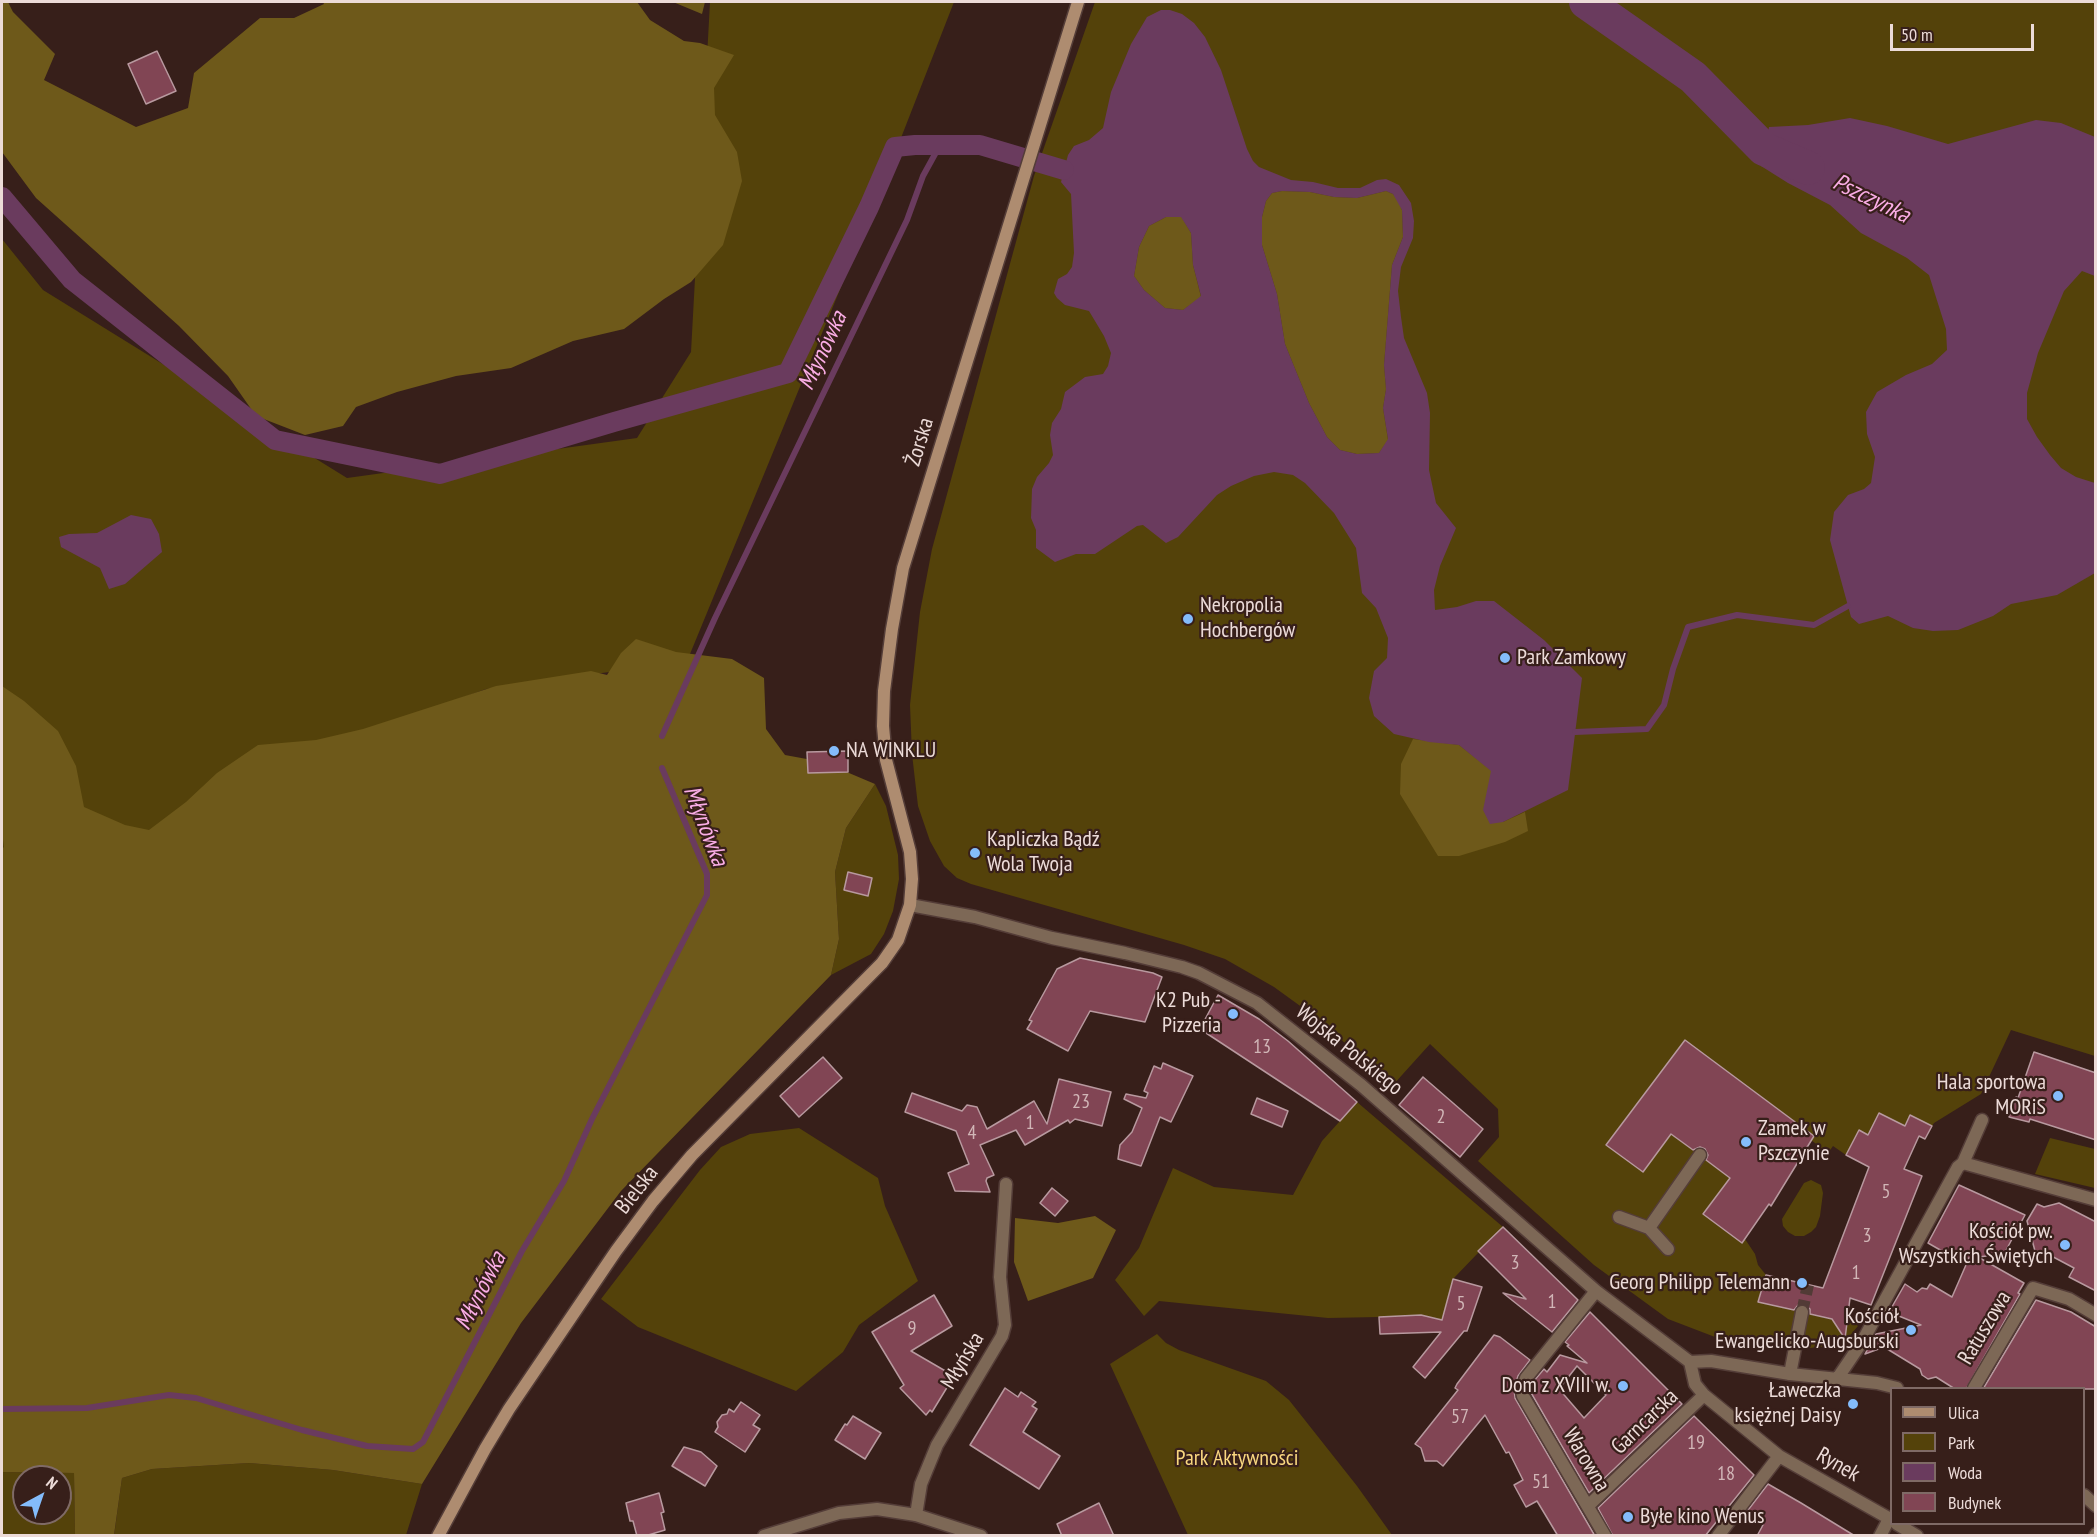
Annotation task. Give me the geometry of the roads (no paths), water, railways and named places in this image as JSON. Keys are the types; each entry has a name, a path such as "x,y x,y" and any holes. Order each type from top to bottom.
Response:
{"main road":[{"name":"Żorska","path":"910,905 912,879 910,852 886,760 884,726 884,691 903,568 1078,2"},
{"name":"Bielska","path":"438,1536 509,1409 616,1251 653,1201 692,1155 882,963 898,940 910,905"}],"street":[{"name":"Wojska Polskiego","path":"910,905 975,917 1052,938 1182,968 1199,973 1257,1003 1361,1085 1596,1291 1690,1362"},
{"path":"1837,1379 1862,1342 1958,1167 1963,1162 1982,1120"},
{"path":"1649,1228 1700,1155"},
{"path":"1963,1162 2096,1200"},
{"name":"Młyńska","path":"916,1515 921,1484 937,1446 1002,1336 1005,1325 1000,1277 1006,1184"},
{"path":"1619,1217 1649,1228 1668,1249"},
{"name":"Ratuszowa","path":"1975,1387 2033,1288 2069,1299 2096,1315"},
{"name":"Warowna","path":"1596,1291 1526,1378 1522,1390 1523,1396 1589,1505 1605,1536"},
{"path":"1790,1374 1802,1312"},
{"path":"1690,1362 1711,1361 1790,1374 1877,1383 1890,1387"},
{"name":"Rynek","path":"1690,1362 1695,1384 1704,1395 1779,1456 1890,1520"},
{"name":"Garncarska","path":"1589,1505 1704,1395"},
{"path":"1718,1536 1779,1456"},
{"path":"764,1536 839,1514 877,1509 916,1515 981,1536"},
{"path":"1880,1536 1890,1524"},
{"name":"Rynek","path":"1899,1525 1917,1536"}],"water":[{"path":"1161,10 1182,14 1194,23 1205,37 1221,70 1247,149 1259,167 1291,180 1338,188 1360,188 1377,180 1386,179 1399,185 1411,203 1414,221 1413,238 1401,267 1398,291 1401,317 1404,338 1427,393 1430,413 1429,470 1436,503 1456,528 1440,566 1434,590 1435,610 1476,601 1494,601 1544,640 1582,678 1568,790 1503,822 1490,824 1483,810 1491,771 1459,745 1429,742 1394,734 1374,716 1369,698 1374,671 1387,658 1388,638 1376,608 1362,593 1356,548 1334,513 1305,483 1293,475 1274,472 1254,476 1231,486 1217,495 1178,537 1166,543 1143,525 1137,526 1095,554 1076,554 1055,562 1036,548 1036,530 1031,518 1032,489 1037,477 1053,455 1050,435 1052,423 1061,409 1065,392 1085,377 1103,374 1108,366 1111,353 1089,311 1065,305 1054,293 1058,279 1067,274 1072,267 1074,253 1071,194 1061,182 1068,155 1074,146 1089,140 1103,128 1111,92 1131,44 1147,17","holes":["1282,191 1357,198 1386,191 1393,194 1402,210 1403,237 1392,265 1384,365 1386,389 1383,408 1388,439 1379,453 1357,454 1340,450 1327,437 1309,403 1285,344 1277,294 1262,245 1262,217 1266,201 1272,193","1166,217 1181,217 1191,233 1193,265 1201,296 1183,310 1165,308 1144,290 1134,276 1139,247 1149,226"]},
{"path":"1850,118 1948,144 2036,120 2061,123 2095,137 2095,276 2082,271 2064,291 2038,353 2027,393 2027,419 2037,437 2061,468 2076,477 2095,483 2095,573 2057,595 2011,604 1993,616 1958,630 1933,631 1913,628 1888,616 1859,624 1851,617 1830,540 1834,512 1848,495 1864,489 1871,483 1875,457 1867,434 1866,412 1877,392 1906,375 1932,364 1947,350 1946,329 1929,275 1907,258 1861,233 1830,205 1761,166 1769,127 1808,125"},
{"path":"131,515 151,519 159,534 162,552 125,584 109,589 100,568 61,547 59,537 69,534 97,533"}],"waterway":[{"name":"Pszczynka","path":"1586,2 1693,77 1764,149 1808,168"},
{"name":"Młynówka","path":"662,736 715,618 907,220 923,176 940,145"},
{"path":"2,197 72,280 275,440 440,474 788,373 869,207 895,147 980,145 1064,170"},
{"path":"1575,732 1647,729 1664,705 1673,669 1688,627 1737,615 1814,625 1848,606"},
{"name":"Młynówka","path":"2,1409 87,1408 169,1395 196,1398 302,1430 367,1446 413,1449 423,1442 522,1251 564,1181 592,1119 707,895 707,874 662,768"}],"tunnel":[{"path":"1802,1312 1808,1285"}],"place":[{"name":"Nekropolia Hochbergów","path":"1188,619"},
{"name":"Park Zamkowy","path":"1505,658"},
{"name":"NA WINKLU","path":"834,751"},
{"name":"Kapliczka Bądź Wola Twoja","path":"975,853"},
{"name":"K2 Pub - Pizzeria","path":"1233,1014"},
{"name":"Hala sportowa MORiS","path":"2058,1096"},
{"name":"Zamek w Pszczynie","path":"1746,1142"},
{"name":"Kościół pw. Wszystkich Świętych","path":"2065,1245"},
{"name":"Georg Philipp Telemann","path":"1802,1283"},
{"name":"Kościół Ewangelicko-Augsburski","path":"1911,1330"},
{"name":"Dom z XVIII w.","path":"1623,1386"},
{"name":"Ławeczka księżnej Daisy","path":"1853,1404"},
{"name":"Byłe kino Wenus","path":"1628,1517"}],"park label":[{"name":"Park Aktywności","path":"1237,1459"}]}
